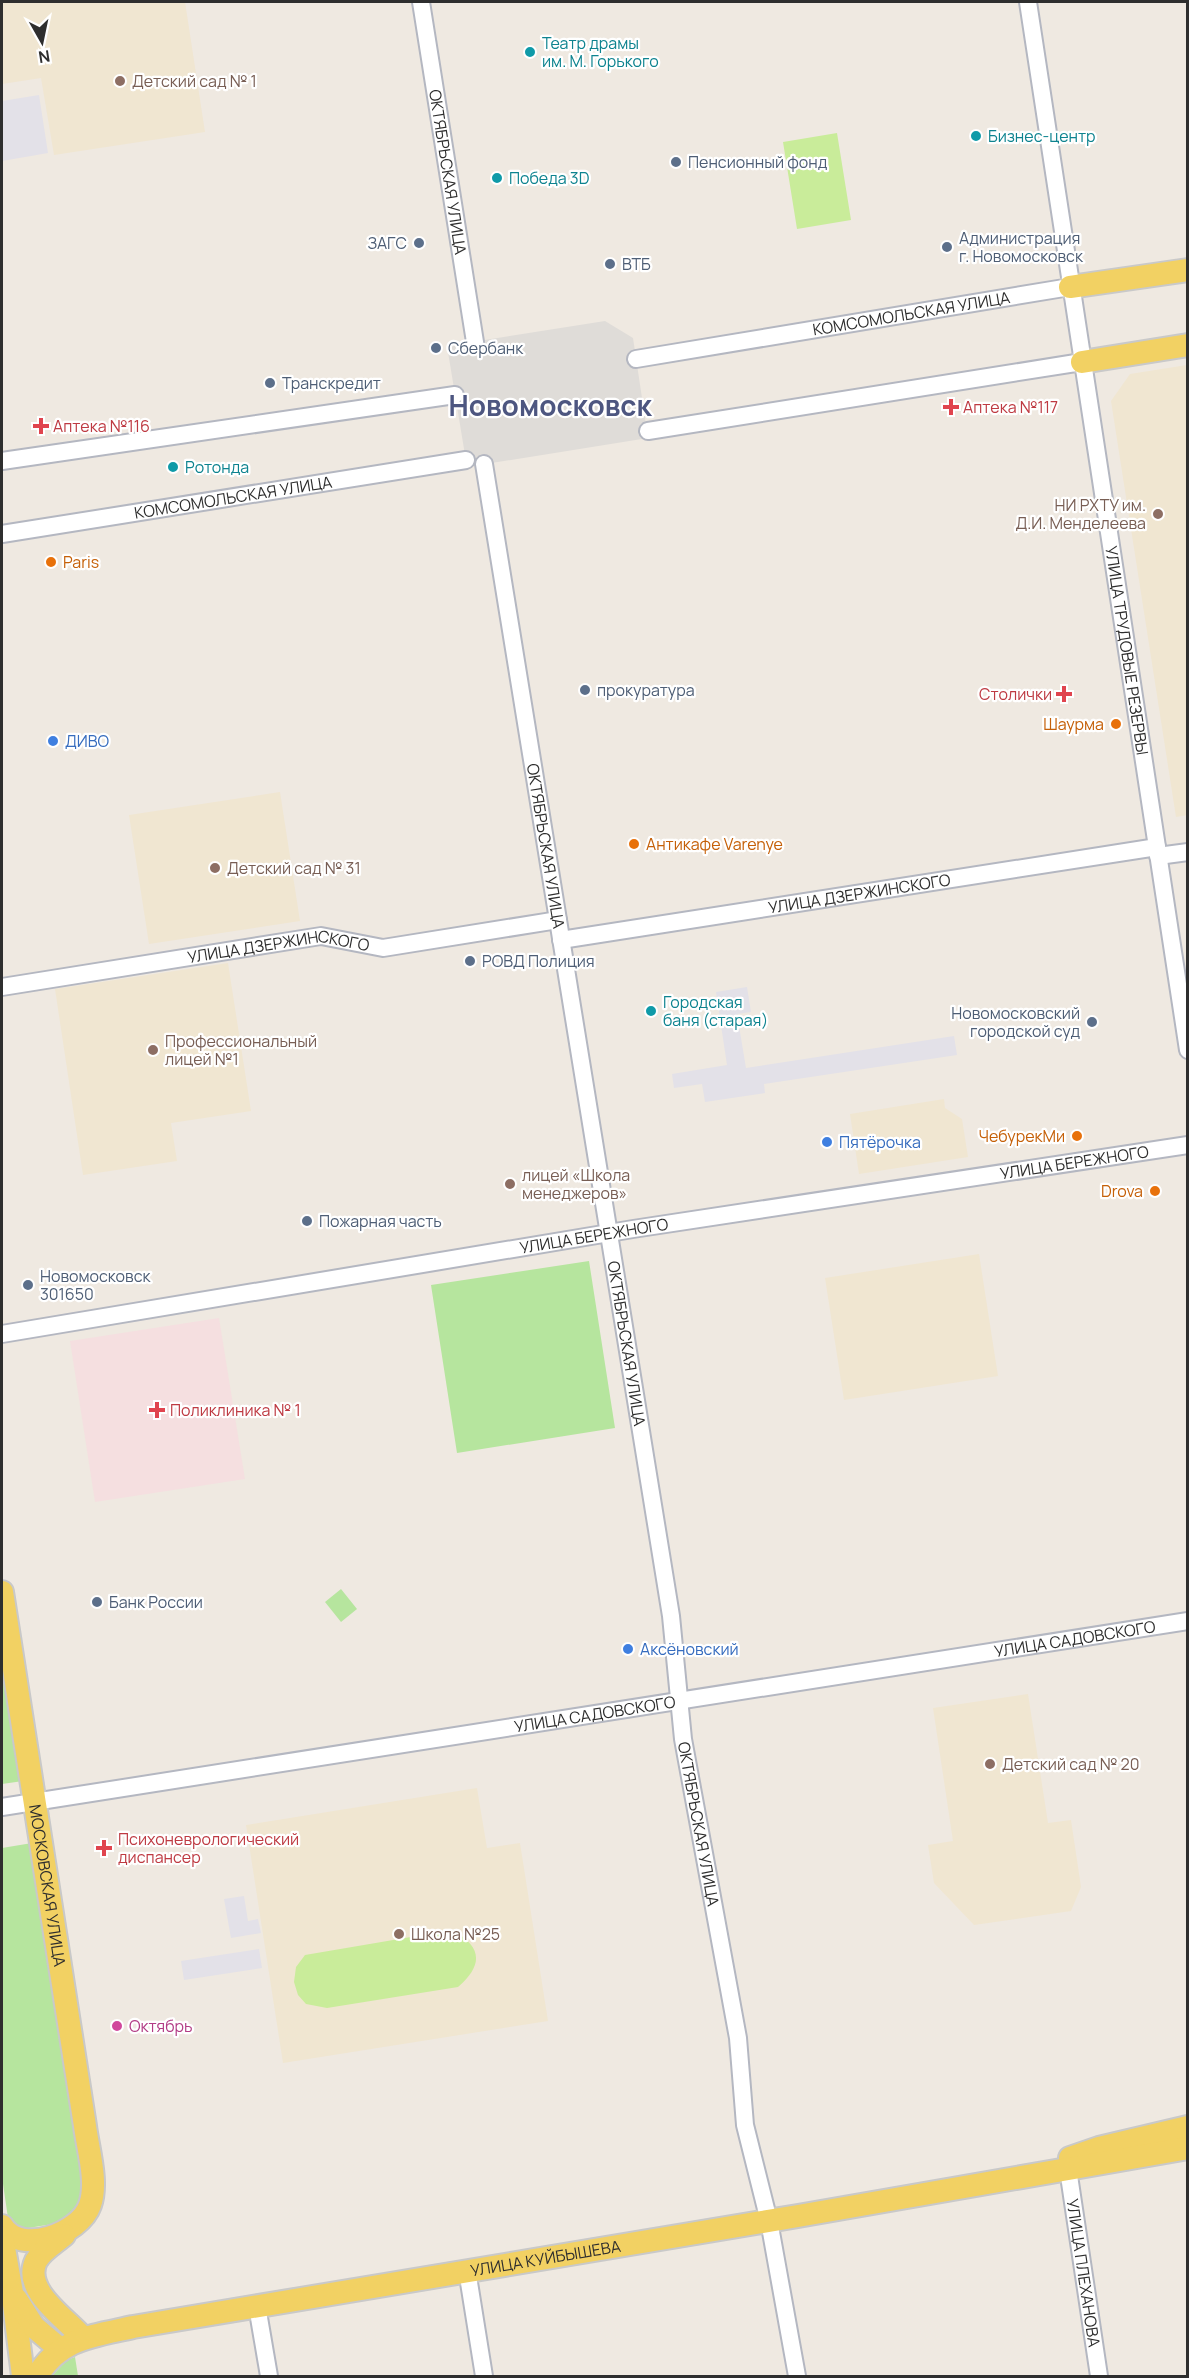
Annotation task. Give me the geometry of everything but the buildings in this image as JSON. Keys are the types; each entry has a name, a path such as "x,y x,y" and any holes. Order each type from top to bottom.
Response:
{"main road":[{"name":"КОМСОМОЛЬСКАЯ УЛИЦА","path":"1070,287 1188,270"},
{"path":"1082,362 1188,345"},
{"name":"МОСКОВСКАЯ УЛИЦА","path":"2,1592 92,2178 91,2204 85,2215 43,2252 36,2262 35,2282 51,2307 83,2338"},
{"path":"997,2182 1099,2148 1188,2127"},
{"name":"УЛИЦА КУЙБЫШЕВА","path":"37,2376 60,2349 83,2338 133,2327 769,2221 1188,2148"},
{"path":"2,2226 10,2235 22,2240 39,2239 68,2231"},
{"path":"2,2237 23,2376"},
{"path":"11,2288 24,2315 34,2327 60,2349"}],"street":[{"name":"ОКТЯБРЬСКАЯ УЛИЦА","path":"421,2 475,342"},
{"name":"УЛИЦА ТРУДОВЫЕ РЕЗЕРВЫ","path":"1028,2 1188,1050"},
{"name":"КОМСОМОЛЬСКАЯ УЛИЦА","path":"636,359 1070,287"},
{"path":"648,431 1082,362"},
{"path":"2,461 455,395"},
{"name":"КОМСОМОЛЬСКАЯ УЛИЦА","path":"2,534 466,460"},
{"name":"ОКТЯБРЬСКАЯ УЛИЦА","path":"484,464 671,1617 685,1750 738,2038 745,2125 769,2221 797,2376"},
{"name":"УЛИЦА ДЗЕРЖИНСКОГО","path":"561,940 1158,852 1188,852"},
{"name":"УЛИЦА ДЗЕРЖИНСКОГО","path":"2,987 321,936 383,948 558,920"},
{"name":"УЛИЦА БЕРЕЖНОГО","path":"2,1334 609,1234 1188,1145"},
{"name":"УЛИЦА САДОВСКОГО","path":"2,1807 1188,1621"},
{"name":"УЛИЦА ПЛЕХАНОВА","path":"1068,2169 1099,2376"},
{"path":"467,2270 484,2376"},
{"path":"257,2306 269,2376"}],"shaded area":[{"name":"Детский сад № 1","path":"2,2 185,2 205,132 54,155 41,78 2,84"},
{"path":"39,95 48,153 2,161 2,101"},
{"path":"605,321 633,338 648,438 467,467 447,346"},
{"name":"НИ РХТУ им. Д.И. Менделеева","path":"1187,365 1188,815 1176,817 1111,401 1130,374"},
{"name":"Детский сад № 31","path":"280,792 300,921 149,944 129,815"},
{"name":"Профессиональный лицей №1","path":"228,963 251,1111 171,1123 177,1161 83,1175 55,989"},
{"path":"747,987 751,1012 737,1014 746,1068 954,1036 957,1055 764,1084 765,1093 705,1102 702,1084 674,1088 672,1074 727,1065 716,992"},
{"path":"944,1099 945,1108 962,1119 968,1157 859,1174 850,1114"},
{"path":"979,1254 998,1376 844,1400 825,1278"},
{"name":"Поликлиника № 1","path":"219,1318 245,1479 95,1502 70,1341"},
{"name":"Детский сад № 20","path":"1028,1694 1048,1823 1071,1820 1081,1887 1071,1911 974,1925 934,1883 928,1845 953,1841 933,1708"},
{"name":"Школа №25","path":"477,1788 487,1848 520,1843 548,2021 283,2063 246,1825"},
{"path":"244,1896 248,1921 258,1919 261,1933 231,1938 224,1899"},
{"path":"259,1949 262,1968 184,1980 181,1961"}],"green space":[{"path":"837,133 851,220 797,229 783,142"},
{"path":"589,1261 615,1428 457,1453 431,1285"},
{"path":"341,1589 357,1609 341,1622 325,1602"},
{"path":"2,1649 23,1781 2,1784"},
{"path":"32,1843 86,2194 71,2221 16,2230 8,2218 2,2177 2,1848"},
{"path":"452,1930 470,1943 476,1957 472,1971 458,1987 327,2008 306,2004 298,1995 294,1982 296,1967 305,1955"},
{"path":"75,2357 78,2376 52,2376 67,2360"}],"place":[{"name":"Театр драмы им. М. Горького","path":"530,52"},
{"name":"Детский сад № 1","path":"120,81"},
{"name":"Бизнес-центр","path":"976,136"},
{"name":"Пенсионный фонд","path":"676,162"},
{"name":"Победа 3D","path":"497,178"},
{"name":"ЗАГС","path":"419,243"},
{"name":"Администрация г. Новомосковск","path":"947,247"},
{"name":"ВТБ","path":"610,264"},
{"name":"Сбербанк","path":"436,348"},
{"name":"Транскредит","path":"270,383"},
{"name":"Аптека №117","path":"951,407"},
{"name":"Аптека №116","path":"41,426"},
{"name":"Ротонда","path":"173,467"},
{"name":"НИ РХТУ им. Д.И. Менделеева","path":"1158,514"},
{"name":"Paris","path":"51,562"},
{"name":"прокуратура","path":"585,690"},
{"name":"Столички","path":"1064,694"},
{"name":"Шаурма","path":"1116,724"},
{"name":"ДИВО","path":"53,741"},
{"name":"Антикафе Varenye","path":"634,844"},
{"name":"Детский сад № 31","path":"215,868"},
{"name":"РОВД Полиция","path":"470,961"},
{"name":"Городская баня (старая)","path":"651,1011"},
{"name":"Новомосковский городской суд","path":"1092,1022"},
{"name":"Профессиональный лицей №1","path":"153,1050"},
{"name":"ЧебурекМи","path":"1077,1136"},
{"name":"Пятёрочка","path":"827,1142"},
{"name":"лицей «Школа менеджеров»","path":"510,1184"},
{"name":"Drova","path":"1155,1191"},
{"name":"Пожарная часть","path":"307,1221"},
{"name":"Новомосковск 301650","path":"28,1285"},
{"name":"Поликлиника № 1","path":"157,1410"},
{"name":"Банк России","path":"97,1602"},
{"name":"Аксёновский","path":"628,1649"},
{"name":"Детский сад № 20","path":"990,1764"},
{"name":"Психоневрологический диспансер","path":"104,1848"},
{"name":"Школа №25","path":"399,1934"},
{"name":"Октябрь","path":"117,2026"}],"district":[{"name":"Новомосковск","path":"550,406"}]}
